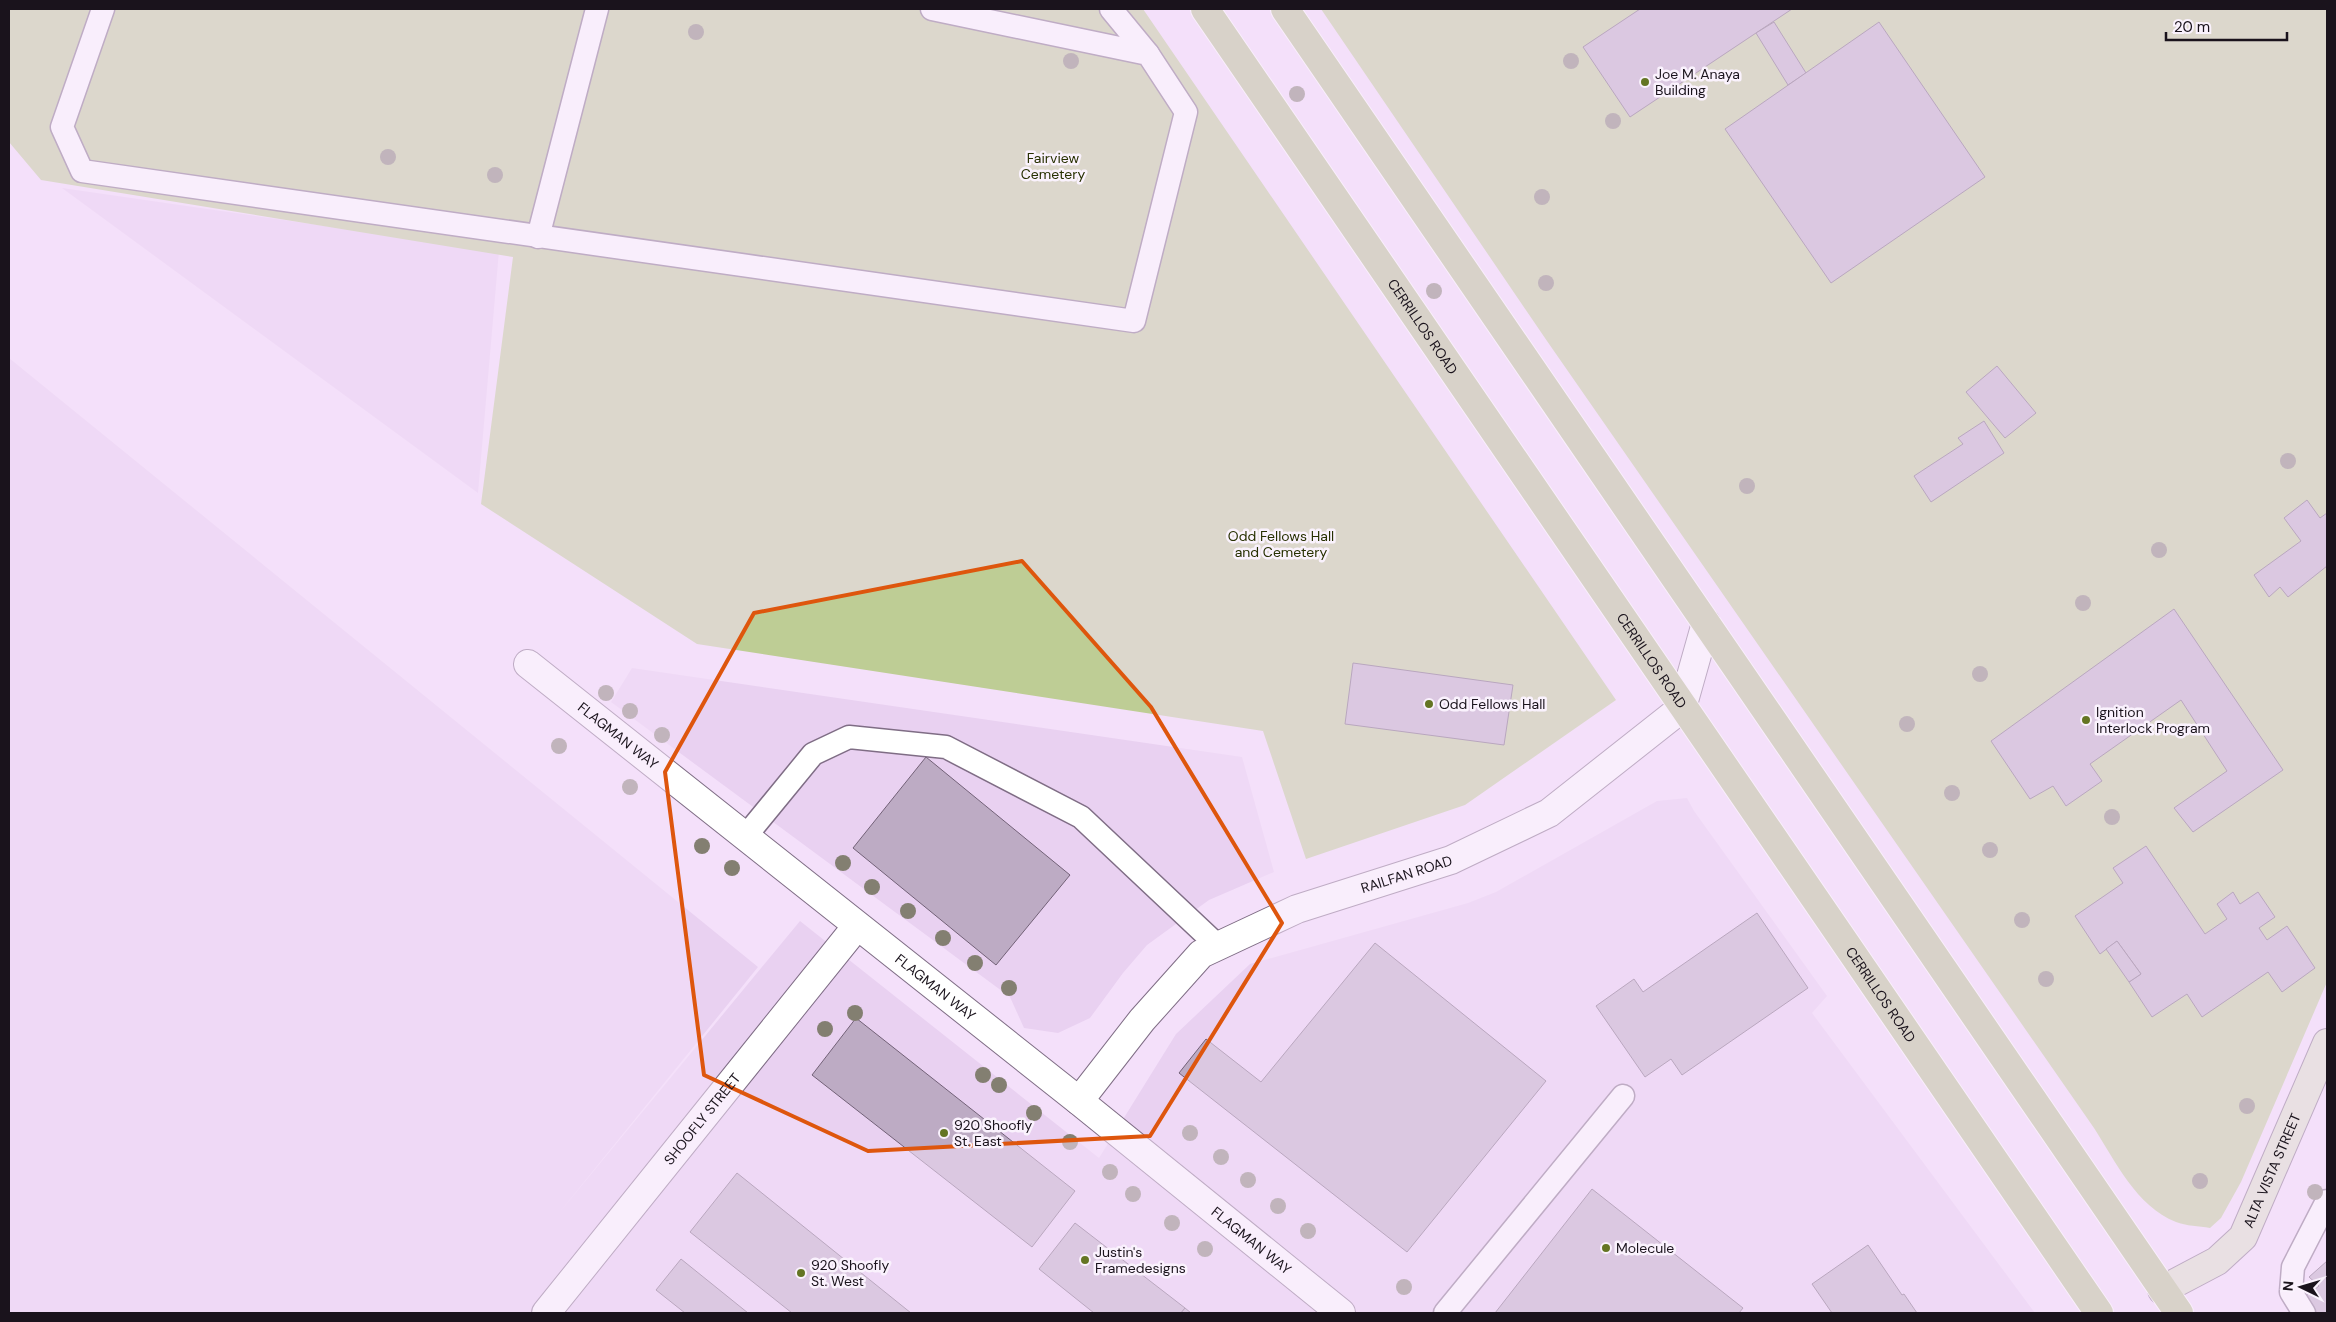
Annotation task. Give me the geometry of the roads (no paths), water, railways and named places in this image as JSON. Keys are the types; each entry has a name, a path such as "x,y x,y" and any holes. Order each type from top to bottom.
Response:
{"main road":[{"name":"CERRILLOS ROAD","path":"1205,9 1682,708 2099,1313"},
{"path":"1285,9 2179,1313"}],"street":[{"path":"1682,708 1706,623"},
{"name":"FLAGMAN WAY","path":"528,664 1079,1101 1341,1313"},
{"name":"RAILFAN ROAD","path":"1079,1101 1142,1020 1201,954 1297,909 1451,860 1549,813 1682,708"},
{"name":"SHOOFLY STREET","path":"546,1313 857,926"},
{"name":"ALTA VISTA STREET","path":"2162,1290 2217,1261 2243,1237 2327,1043"}],"lane":[{"path":"103,9 62,127 82,171 1134,321 1186,112 1148,54 1111,9"},
{"path":"538,237 597,9"},
{"path":"932,9 1148,54"},
{"path":"745,837 813,754 849,736 946,747 1081,817 1218,946"},
{"path":"1445,1313 1623,1096"},
{"path":"2304,1313 2291,1292 2293,1266 2327,1201"}],"place":[{"name":"Joe M. Anaya Building","path":"1645,82"},
{"name":"Odd Fellows Hall","path":"1429,704"},
{"name":"Ignition Interlock Program","path":"2086,720"},
{"name":"920 Shoofly St. East","path":"944,1133"},
{"name":"Molecule","path":"1606,1248"},
{"name":"Justin's Framedesigns","path":"1085,1260"},
{"name":"920 Shoofly St. West","path":"801,1273"}],"park label":[{"name":"Fairview Cemetery","path":"1053,166"},
{"name":"Odd Fellows Hall and Cemetery","path":"1281,544"}]}
